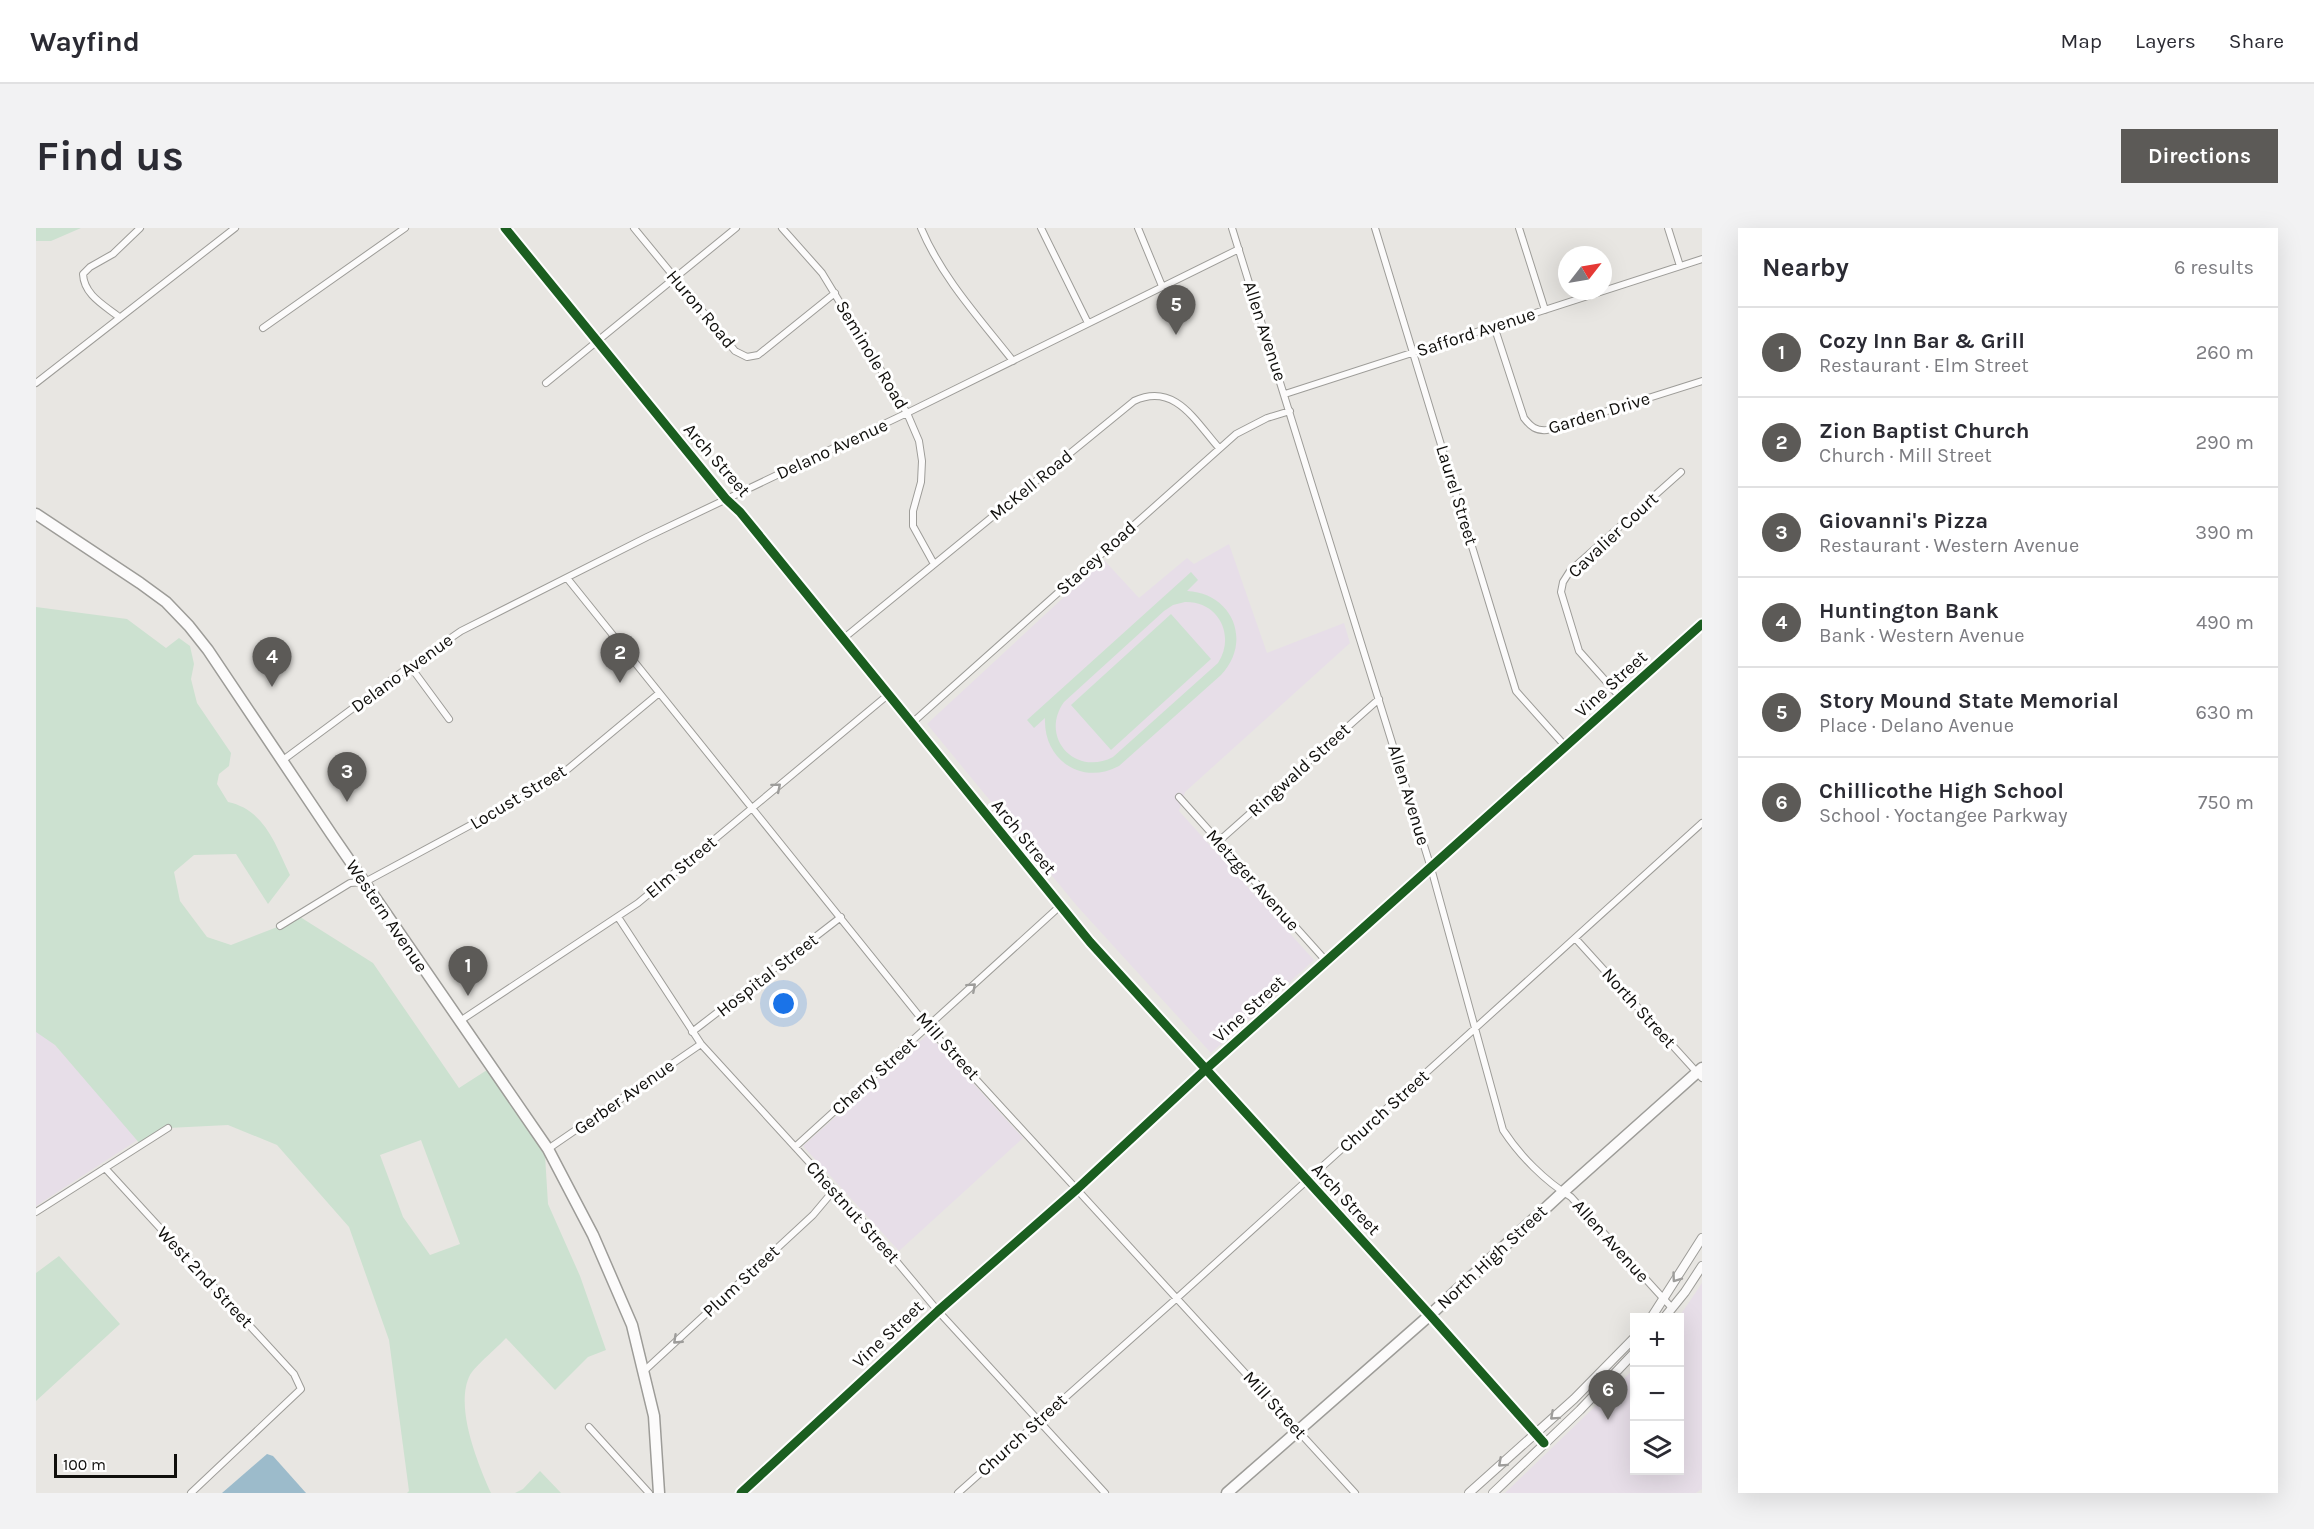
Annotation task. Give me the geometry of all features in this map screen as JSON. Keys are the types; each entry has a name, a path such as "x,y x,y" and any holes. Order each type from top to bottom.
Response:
{"main road":[{"name":"Western Avenue","path":"36,514 141,583 166,602 189,626 208,650 548,1149 593,1235 632,1325 654,1416 659,1493"},
{"name":"North High Street","path":"1227,1493 1430,1315 1563,1192 1700,1073"}],"street":[{"path":"119,317 89,293 83,283 83,274 112,254 140,228"},
{"path":"36,383 235,228"},
{"path":"263,328 405,228"},
{"name":"Arch Street","path":"505,228 726,499 740,512 844,638 1059,907 1544,1443"},
{"name":"Huron Road","path":"634,228 735,351 747,357 758,355 835,293"},
{"path":"546,383 736,228"},
{"name":"Seminole Road","path":"782,228 812,260 835,293 907,414 919,441 922,461 921,482 913,511 913,526 934,564"},
{"path":"921,228 938,262 957,290 1013,361"},
{"path":"1041,228 1088,323"},
{"path":"1138,228 1162,286"},
{"name":"Allen Avenue","path":"1232,228 1431,867 1503,1130 1551,1185 1571,1197 1672,1308"},
{"name":"Laurel Street","path":"1375,228 1516,691 1566,747"},
{"path":"1519,228 1545,310"},
{"path":"1668,228 1680,266"},
{"name":"Delano Avenue","path":"283,760 461,631 1239,249"},
{"name":"Safford Avenue","path":"1285,394 1702,259"},
{"name":"Garden Drive","path":"1494,326 1524,418 1538,431 1702,381"},
{"name":"McKell Road","path":"844,638 1134,401 1157,394 1170,397 1181,405 1219,448"},
{"name":"Stacey Road","path":"912,723 1219,448 1252,425 1290,411"},
{"name":"Cavalier Court","path":"1620,696 1579,651 1561,592 1563,582 1570,571 1681,472"},
{"name":"Mill Street","path":"567,578 928,1027 1355,1493"},
{"name":"Vine Street","path":"741,1493 938,1311 1077,1189 1206,1069 1702,624"},
{"path":"410,666 449,719"},
{"name":"Locust Street","path":"280,926 350,883 365,882 556,779 658,694"},
{"name":"Elm Street","path":"460,1022 618,917 889,694"},
{"name":"Ringwald Street","path":"1219,841 1379,699"},
{"name":"Metzger Avenue","path":"1179,797 1327,962"},
{"name":"Church Street","path":"957,1493 1177,1298 1702,823"},
{"name":"Cherry Street","path":"795,1147 1059,907"},
{"name":"Chestnut Street","path":"618,917 701,1044 834,1190 938,1311 1105,1493"},
{"name":"Hospital Street","path":"692,1032 841,917"},
{"name":"North Street","path":"1575,938 1700,1073"},
{"name":"Gerber Avenue","path":"548,1149 701,1044"},
{"path":"36,1212 168,1128"},
{"name":"West 2nd Street","path":"105,1168 294,1374 301,1389 191,1493"},
{"name":"Plum Street","path":"644,1371 813,1215 834,1190"},
{"path":"1653,1313 1702,1238"},
{"path":"1668,1313 1702,1266"},
{"path":"1469,1493 1574,1399 1630,1343"},
{"path":"1492,1493 1580,1410 1630,1358"},
{"path":"590,1427 649,1493"}],"shaded area":[{"path":"1229,544 1267,653 1344,623 1350,643 1185,792 1179,811 1314,960 1211,1053 1077,906 927,724 1104,560 1139,598 1187,558 1194,564"},
{"path":"36,1024 139,1139 36,1206"},
{"path":"928,1034 1023,1138 899,1251 803,1146"},
{"path":"1702,1283 1702,1489 1696,1493 1505,1493 1630,1373 1630,1475 1684,1475 1684,1313 1682,1313"}],"green space":[{"path":"36,228 81,228 51,241 36,241"},
{"path":"1191,572 1198,580 1187,591 1203,594 1216,600 1226,609 1233,621 1236,648 1231,662 1221,675 1119,766 1092,773 1079,771 1067,765 1051,746 1046,733 1045,718 1034,728 1027,720","holes":["1185,602 1197,603 1215,613 1221,622 1225,642 1218,663 1113,757 1099,762 1086,762 1074,758 1058,740 1057,715 1064,702 1164,611 1173,605"]},
{"path":"36,607 127,619 166,648 179,638 190,646 194,664 191,679 197,703 231,753 229,766 219,774 217,784 228,802 241,806 260,820 274,840 290,875 268,904 236,854 194,855 174,872 180,901 207,937 231,945 280,926 297,915 373,963 459,1088 487,1070 545,1155 548,1204 580,1276 606,1350 588,1357 555,1390 506,1338 473,1371 466,1388 466,1418 470,1435 491,1493 407,1493 409,1491 389,1340 349,1227 277,1145 228,1125 168,1128 141,1145 55,1045 36,1032","holes":["421,1140 460,1244 430,1255 403,1217 380,1155"]},
{"path":"1171,614 1211,659 1111,750 1071,705"},
{"path":"59,1256 120,1324 36,1401 36,1273"},
{"path":"540,1471 561,1493 515,1493 523,1489"}],"water":[{"path":"267,1454 273,1456 306,1493 222,1493"}],"cycle path":[{"path":"505,228 1090,942 1544,1443"},
{"path":"741,1493 938,1311 1077,1189 1206,1069 1702,624"}],"place":[{"name":"Story Mound State Memorial","path":"1176,335"},
{"name":"Zion Baptist Church","path":"620,683"},
{"name":"Huntington Bank","path":"272,687"},
{"name":"Giovanni's Pizza","path":"347,802"},
{"name":"Cozy Inn Bar & Grill","path":"468,996"},
{"name":"Chillicothe High School","path":"1608,1420"}]}
